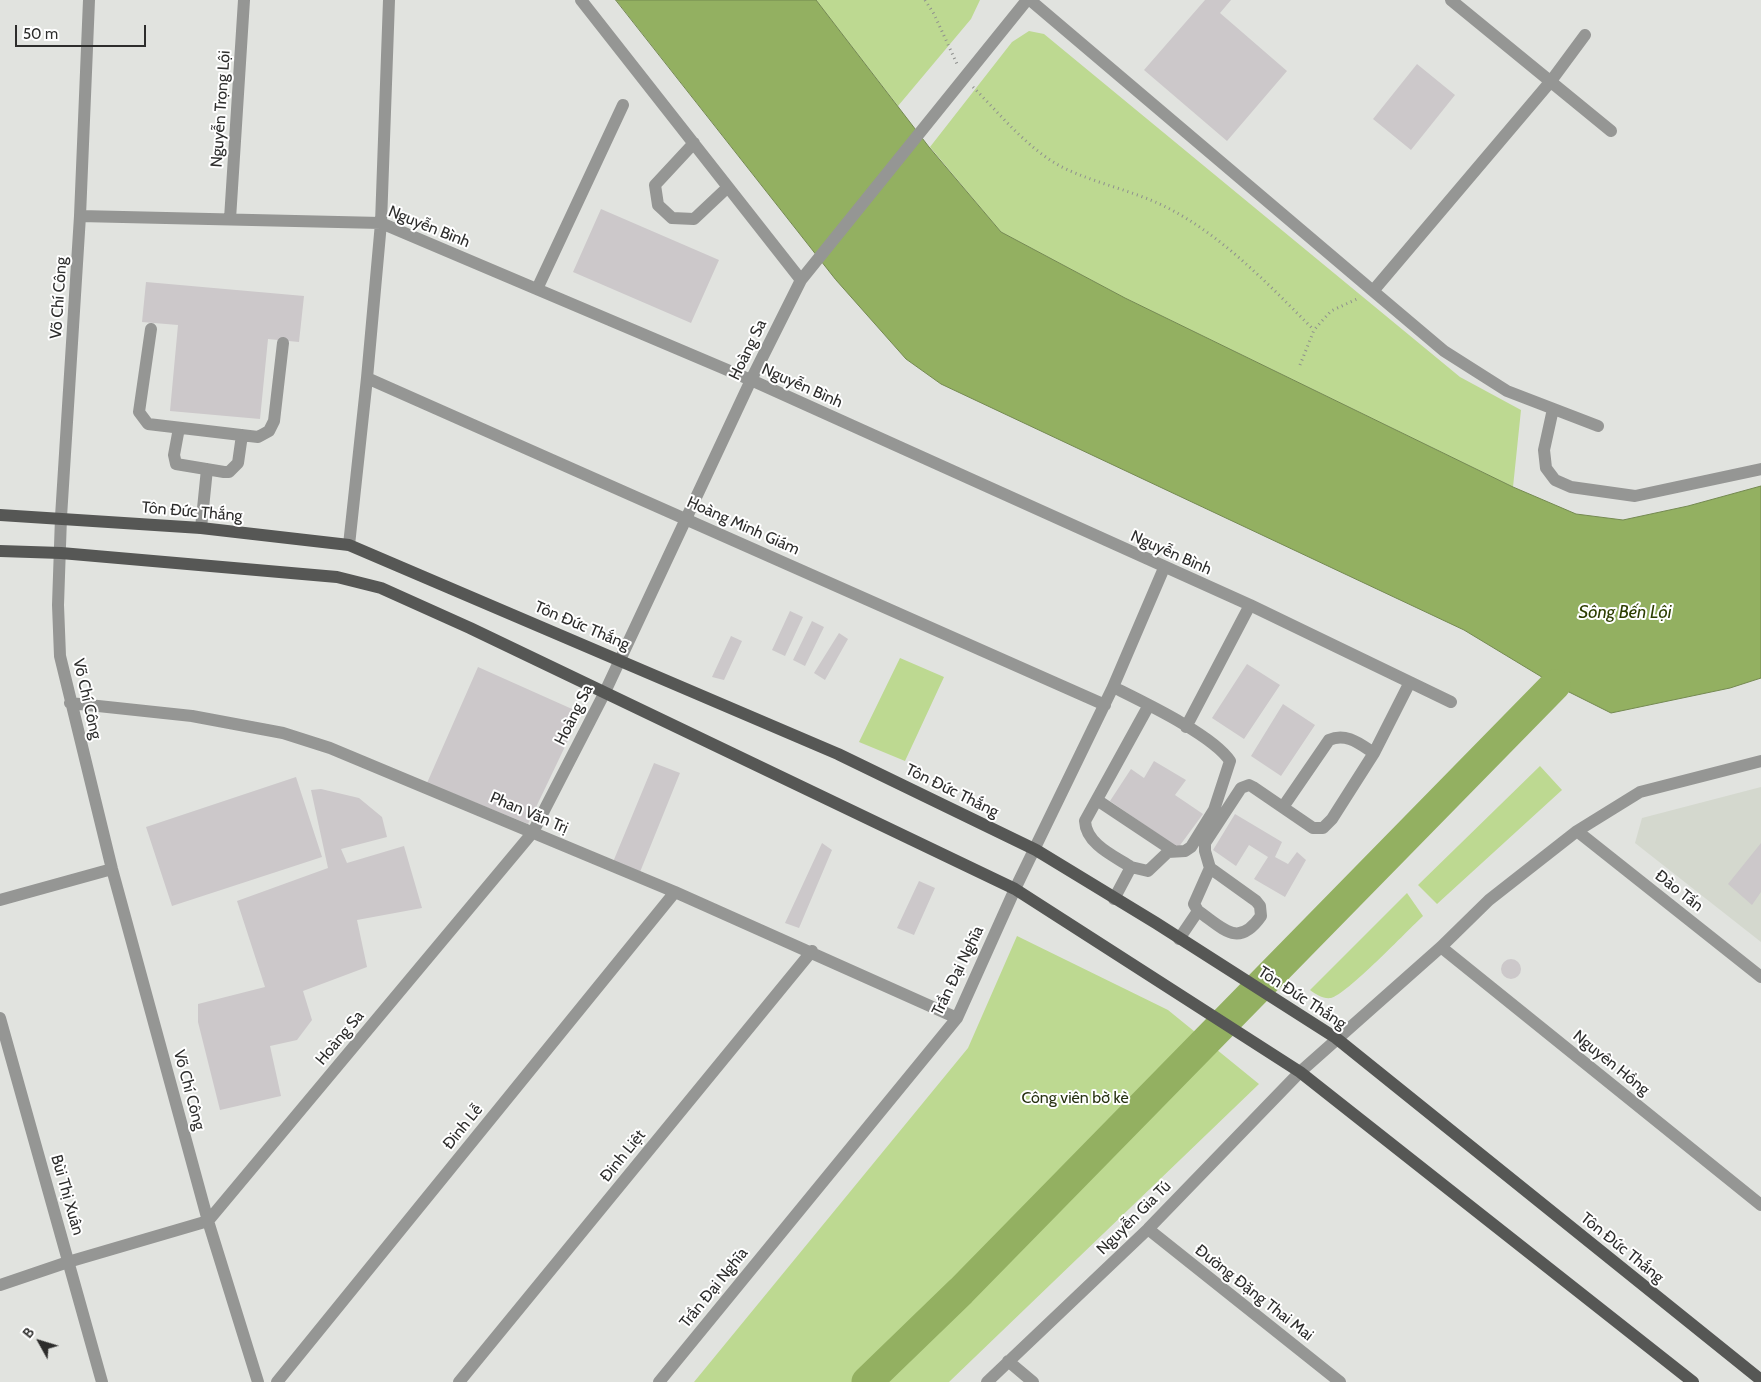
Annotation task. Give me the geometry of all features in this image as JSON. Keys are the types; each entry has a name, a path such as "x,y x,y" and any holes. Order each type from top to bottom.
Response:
{"main road":[{"name":"Tôn Đức Thắng","path":"0,515 201,528 349,545 838,754 1036,850 1336,1038 1761,1380"},
{"path":"0,550 61,553 337,577 382,588 470,628 604,694 1015,889 1300,1072 1693,1382"}],"street":[{"name":"Võ Chí Công","path":"90,0 80,216 61,518 58,605 60,656 112,869 208,1221 258,1382"},
{"name":"Nguyễn Trọng Lội","path":"230,219 244,0"},
{"path":"349,545 368,378 381,223 389,0"},
{"path":"581,0 801,280"},
{"path":"1028,0 1444,351 1507,391 1598,426"},
{"name":"Hoàng Sa","path":"208,1221 533,832 604,694 685,518 801,280 1028,0"},
{"path":"1451,0 1611,131"},
{"path":"1373,291 1551,81 1585,35"},
{"path":"537,289 623,105"},
{"path":"694,143 654,185 658,205 672,218 694,219 728,187"},
{"name":"Nguyễn Bình","path":"80,216 381,223 751,380 1164,568 1250,605 1451,702"},
{"path":"151,329 139,412 148,424 258,437 264,435 274,421 283,343"},
{"name":"Hoàng Minh Giám","path":"368,378 1105,705"},
{"path":"1553,409 1544,450 1546,468 1555,480 1571,487 1635,496 1761,469"},
{"path":"179,428 174,461 176,464 229,472 238,463 242,435"},
{"path":"201,528 207,469"},
{"name":"Trần Đại Nghĩa","path":"659,1382 957,1018 1015,889 1036,850 1114,688 1164,568"},
{"path":"1186,727 1250,605"},
{"path":"1210,868 1196,896 1194,904 1198,911 1232,934 1240,935 1253,928 1261,916 1260,906 1210,868 1205,851 1205,843 1241,788 1249,785 1313,828 1323,828 1332,819 1374,753 1410,682"},
{"path":"1097,800 1172,850 1185,850 1190,847 1214,810 1230,761 1217,745 1148,705 1114,688"},
{"name":"Phan Văn Trị","path":"70,703 192,716 283,733 330,748 675,892 812,951 957,1018"},
{"path":"1148,705 1085,821 1086,830 1097,845 1131,867 1148,870 1172,850"},
{"path":"1283,807 1329,740 1337,736 1349,737 1374,753"},
{"name":"Nguyễn Gia Tú","path":"987,1382 1148,1229 1300,1072 1336,1038 1441,947 1489,900 1577,831 1640,792 1761,761"},
{"name":"Đào Tấn","path":"1577,831 1761,976"},
{"path":"1114,899 1131,867"},
{"path":"0,900 112,869"},
{"name":"Đinh Lễ","path":"277,1382 675,892"},
{"path":"1179,939 1198,911"},
{"name":"Nguyên Hồng","path":"1441,947 1761,1205"},
{"name":"Đinh Liệt","path":"460,1382 812,951"},
{"name":"Bùi Thị Xuân","path":"0,1018 102,1382"},
{"path":"0,1285 68,1262 208,1221"},
{"name":"Đường Đặng Thai Mai","path":"1148,1229 1340,1382"},
{"path":"1008,1361 1033,1382"}],"path":[{"path":"925,0 934,14 963,78 1036,150 1061,166 1166,207 1204,231 1244,262 1314,330"},
{"path":"1300,365 1314,330 1331,311 1373,291"}],"shaded area":[{"path":"1761,787 1761,942 1635,843 1642,818"}],"green space":[{"path":"816,0 980,0 971,19 898,106"},
{"path":"1029,31 1044,34 1460,377 1521,410 1513,487 1125,298 1001,232 930,147 1012,42"},
{"path":"900,658 944,677 905,761 859,742"},
{"path":"1540,766 1562,790 1437,904 1418,885"},
{"path":"1407,893 1423,916 1363,974 1339,994 1331,998 1325,998 1310,990"},
{"name":"Công viên bờ kè","path":"1017,936 1168,1010 1259,1084 949,1382 694,1382 968,1048"}],"water":[{"name":"Sông Bến Lội","path":"616,0 816,0 929,147 1001,232 1125,298 1513,487 1576,514 1623,520 1688,506 1761,486 1761,678 1730,688 1611,713 1555,685 1464,630 941,384 906,359 836,280"}],"building":[{"path":"1205,0 1231,0 1220,13 1287,71 1227,141 1144,70"},
{"path":"1417,64 1455,95 1411,150 1373,119"},
{"path":"601,209 719,260 691,323 573,272"},
{"path":"146,282 304,296 299,342 268,339 260,419 170,411 178,325 142,322"},
{"path":"790,611 803,617 785,656 772,650"},
{"path":"812,621 824,627 805,666 793,660"},
{"path":"839,633 848,639 825,680 814,673"},
{"path":"731,636 742,641 724,680 712,677"},
{"path":"1247,664 1280,685 1244,739 1212,718"},
{"path":"478,667 581,713 528,824 427,783"},
{"path":"1283,704 1315,725 1281,776 1251,756"},
{"path":"1154,761 1186,780 1175,795 1203,814 1178,848 1110,801 1131,769 1144,778"},
{"path":"654,763 680,773 640,872 613,862"},
{"path":"296,777 322,857 172,906 146,827"},
{"path":"321,789 359,798 382,817 387,837 341,849 347,863 404,846 422,908 357,920 367,967 303,991 312,1020 297,1040 270,1046 281,1096 220,1110 198,1022 198,1004 265,987 237,901 328,868 311,790"},
{"path":"1235,814 1282,842 1275,857 1288,864 1297,852 1306,860 1285,897 1254,879 1268,857 1249,845 1236,866 1213,850"},
{"path":"822,843 832,850 799,928 785,923"},
{"path":"1761,843 1761,892 1752,905 1728,884"},
{"path":"919,881 935,888 914,935 897,928"},
{"path":"1507,959 1515,959 1521,965 1521,973 1515,979 1507,979 1501,973 1501,965"}],"waterway":[{"path":"867,1382 961,1291 1555,685"}]}
